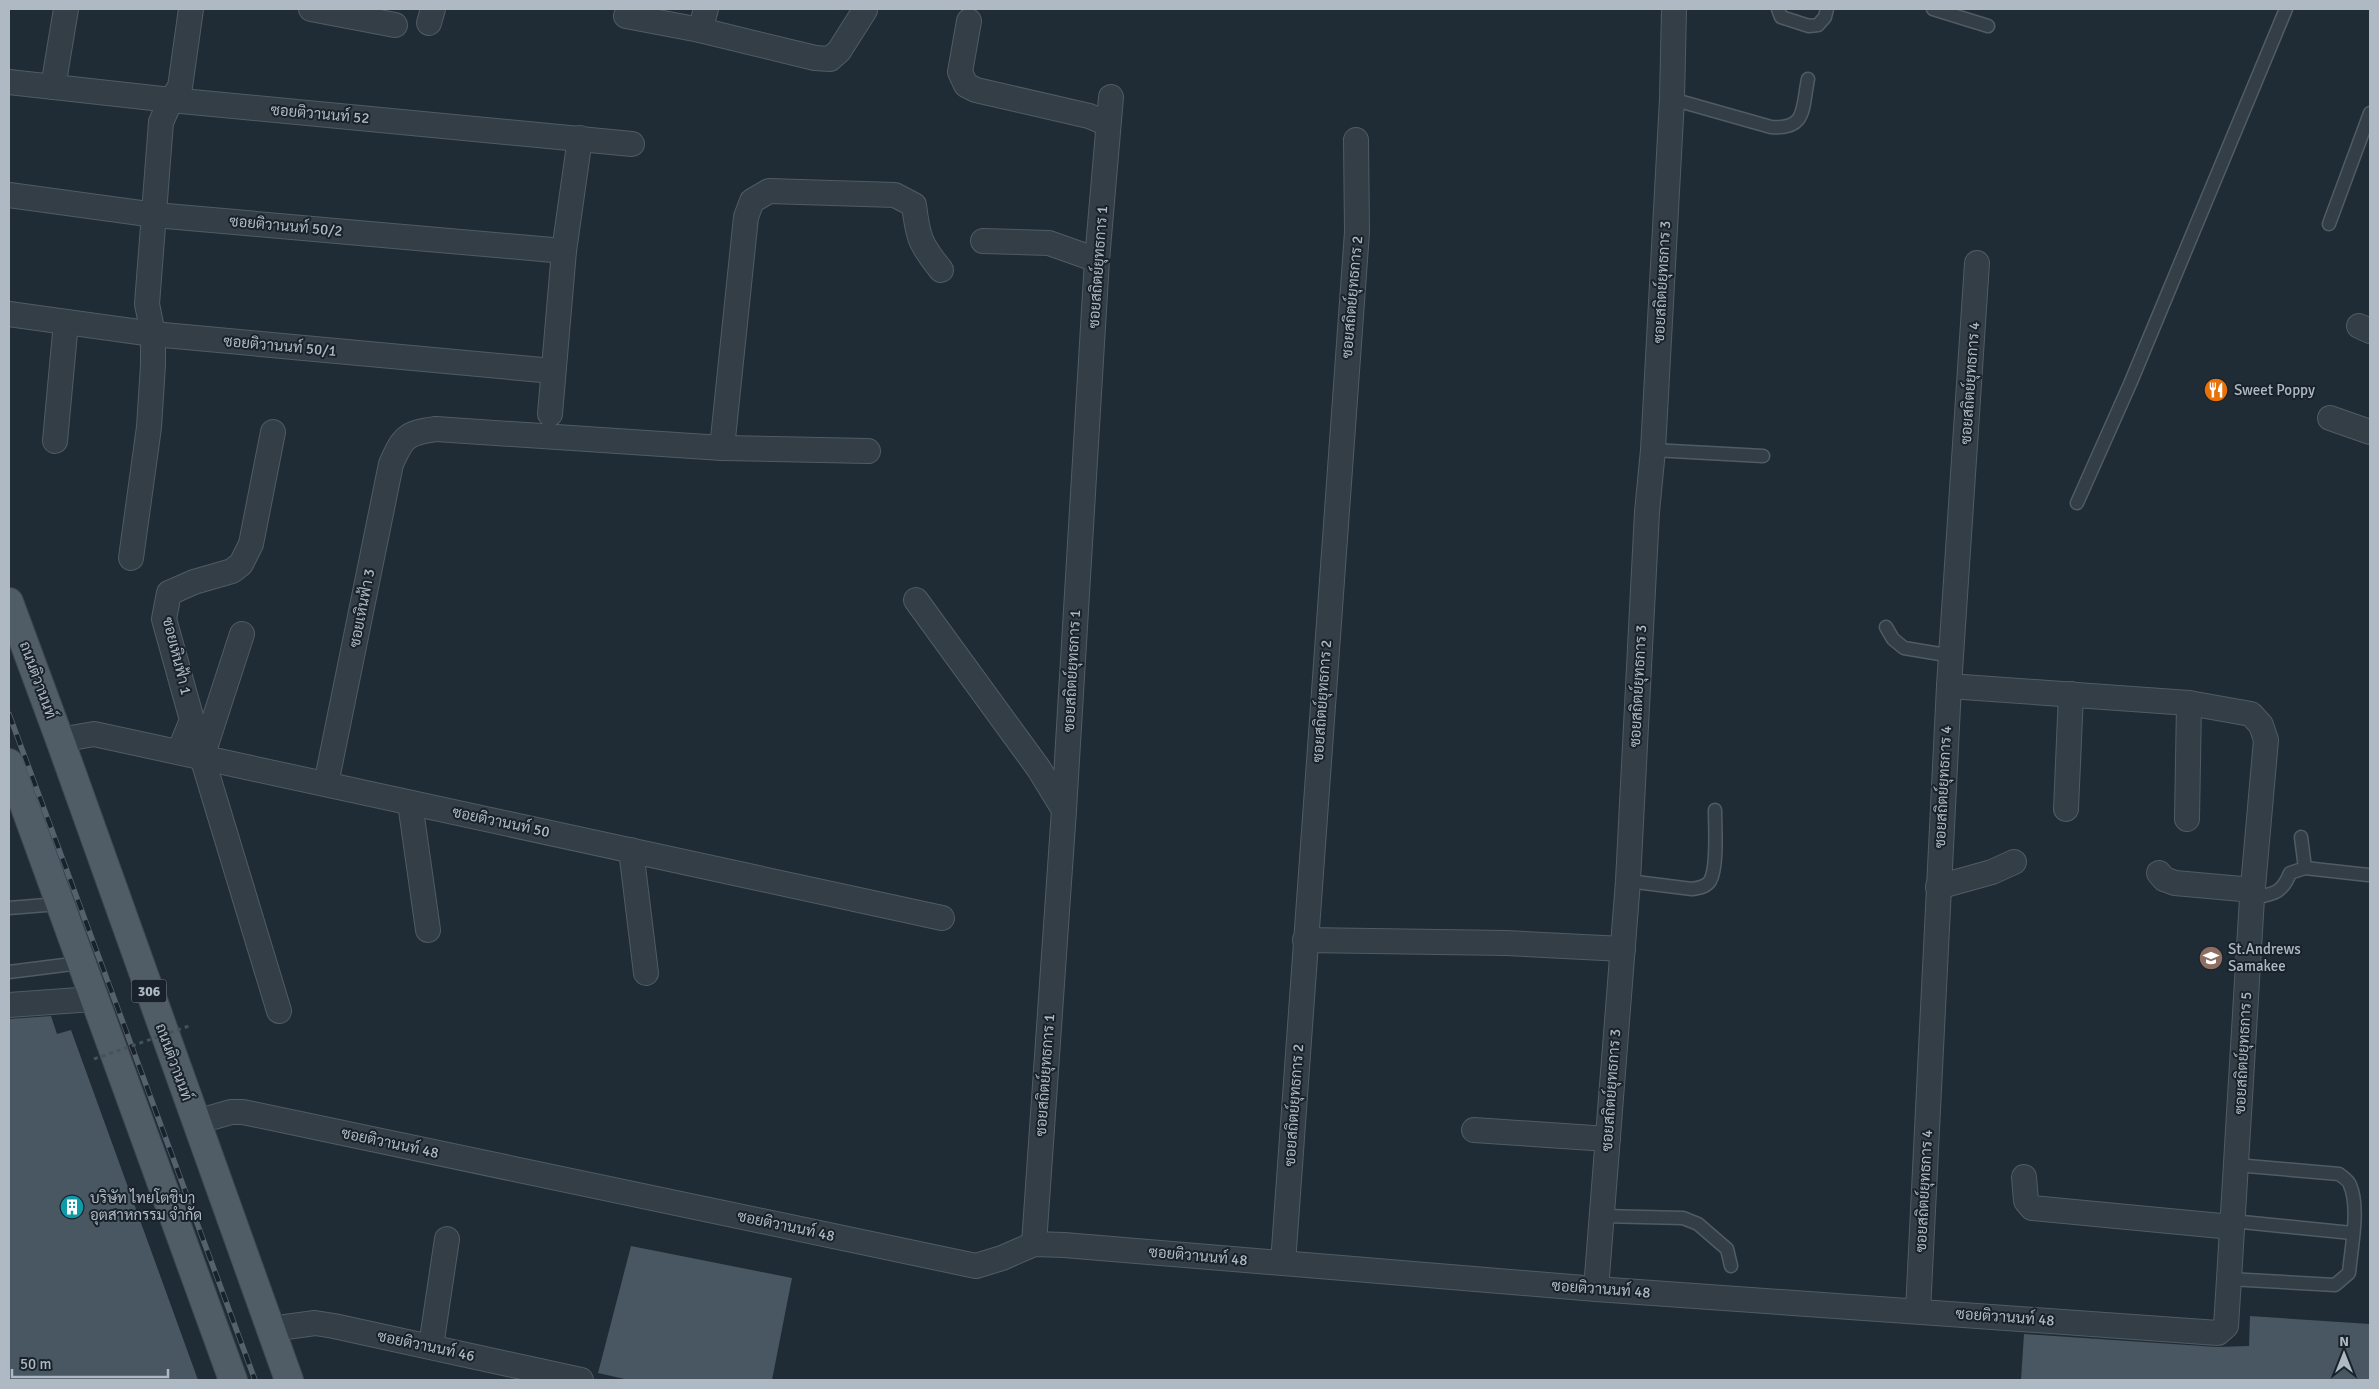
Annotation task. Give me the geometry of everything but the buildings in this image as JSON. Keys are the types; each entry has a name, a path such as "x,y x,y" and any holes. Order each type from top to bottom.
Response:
{"main road":[{"name":"ถนนติวานนท์","path":"9,602 288,1380"},
{"path":"9,763 58,904 233,1380"}],"street":[{"path":"53,87 66,9"},
{"path":"131,558 149,428 153,334 147,304 161,122 171,100 180,87 191,9"},
{"path":"311,9 396,25"},
{"name":"ซอยสถิตย์ยุทธการ 3","path":"1596,1289 1628,881 1647,512 1653,450 1672,91 1674,9"},
{"path":"626,16 703,20 815,58 830,59 839,51 865,10"},
{"path":"969,21 960,72 966,85 976,90 1089,116 1108,124"},
{"name":"ซอยติวานนท์ 52","path":"9,82 171,100 632,144"},
{"name":"ซอยสถิตย์ยุทธการ 1","path":"1034,1244 1064,810 1097,260 1111,97"},
{"path":"550,414 564,251 580,138"},
{"name":"ซอยสถิตย์ยุทธการ 2","path":"1283,1263 1357,232 1356,140"},
{"path":"868,451 722,448 746,217 752,201 769,191 895,195 914,205 917,231 923,248 941,270"},
{"name":"ซอยติวานนท์ 50/2","path":"9,195 155,215 564,251"},
{"path":"983,241 1048,243 1097,260"},
{"name":"ซอยสถิตย์ยุทธการ 4","path":"1918,1311 1949,686 1977,263"},
{"name":"ซอยติวานนท์ 50/1","path":"9,314 153,334 553,371"},
{"path":"55,441 66,322"},
{"path":"2330,418 2370,432"},
{"name":"ซอยเหินฟ้า 3","path":"326,784 391,464 406,436 415,432 436,429 722,448"},
{"name":"ซอยเหินฟ้า 1","path":"190,755 192,720 164,619 167,599 169,593 194,582 232,571 241,564 252,544 273,432"},
{"path":"916,600 1039,769 1064,810"},
{"path":"242,634 190,755 280,1011"},
{"path":"1949,686 2189,702 2187,819"},
{"path":"2066,810 2071,694"},
{"name":"ซอยสถิตย์ยุทธการ 5","path":"2189,702 2251,714 2261,725 2266,740 2252,894 2226,1326 2218,1333"},
{"name":"ซอยติวานนท์ 50","path":"60,740 94,734 942,918"},
{"path":"410,803 428,930"},
{"path":"631,850 646,974"},
{"path":"1938,887 1992,872 2014,862"},
{"path":"2159,873 2164,879 2174,883 2252,894"},
{"path":"1306,940 1506,943 1622,949"},
{"path":"9,1006 93,1000"},
{"name":"ซอยติวานนท์ 48","path":"196,1122 231,1112 243,1112 976,1266 1002,1258 1034,1244 1596,1289 2218,1333"},
{"path":"1474,1130 1608,1138"},
{"path":"2024,1177 2026,1201 2032,1208 2232,1224"},
{"path":"431,1346 447,1239"},
{"name":"ซอยติวานนท์ 46","path":"271,1329 315,1323 431,1346 581,1380"}],"lane":[{"path":"1778,9 1781,18 1809,26 1818,25 1825,17 1827,9"},
{"path":"1933,9 1988,26"},
{"path":"2077,503 2130,384 2286,9"},
{"path":"1672,91 1771,127 1786,128 1795,124 1801,115 1808,79"},
{"path":"2329,224 2370,113"},
{"path":"1653,450 1763,456"},
{"path":"1886,628 1893,639 1904,648 1952,656"},
{"path":"1628,881 1692,889 1709,881 1713,869 1716,810"},
{"path":"2301,837 2305,868"},
{"path":"2252,894 2277,892 2285,887 2290,873 2305,868 2368,875"},
{"path":"9,908 58,904"},
{"path":"9,972 80,964"},
{"path":"2229,1279 2335,1284 2349,1273 2352,1233 2354,1200 2350,1183 2340,1174 2236,1165"},
{"path":"1602,1216 1683,1218 1698,1224 1727,1249 1731,1266"},
{"path":"2232,1224 2352,1233"}],"path":[{"path":"94,1059 189,1026"}],"railway":[{"path":"9,714 255,1380"}],"place":[{"name":"Sweet Poppy","path":"2216,390"},
{"name":"St.Andrews Samakee","path":"2211,958"},
{"name":"บริษัท ไทยโตชิบา อุตสาหกรรม จำกัด","path":"72,1207"}]}
